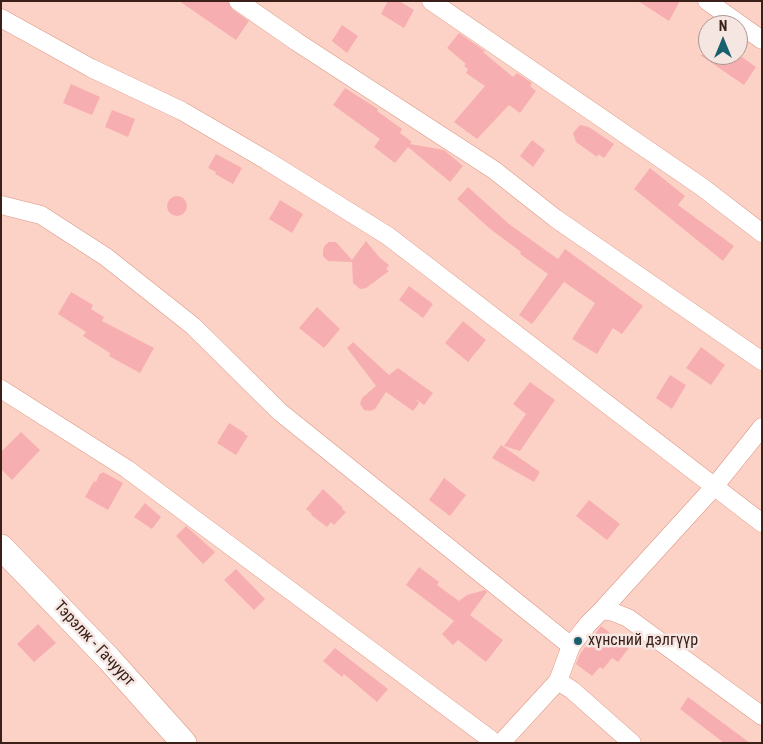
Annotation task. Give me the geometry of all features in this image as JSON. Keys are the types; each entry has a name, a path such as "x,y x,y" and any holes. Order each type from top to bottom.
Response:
{"main road":[{"name":"Тэрэлж - Гачуурт","path":"1,547 109,659 184,743"}],"street":[{"path":"238,1 297,42 494,170 555,218 762,361"},
{"path":"430,1 702,187 762,233"},
{"path":"707,1 762,40"},
{"path":"1,18 91,68 182,111 266,160 388,236 762,523"},
{"path":"1,205 40,215 106,257 193,326 280,412 571,646"},
{"path":"1,389 127,469 490,738 493,743"},
{"path":"501,743 558,681 571,646 588,624 714,487 762,427"},
{"path":"602,610 628,618 762,716"},
{"path":"558,681 572,690 632,743"}],"building":[{"path":"179,1 228,1 232,9 249,21 236,40"},
{"path":"388,1 399,1 414,10 404,28 381,14"},
{"path":"638,1 680,1 669,21"},
{"path":"342,25 358,36 347,53 332,41"},
{"path":"459,33 485,51 483,52 513,77 517,73 532,83 530,86 536,91 520,113 509,105 477,139 454,122 485,86 466,73 468,69 464,66 466,64 447,48"},
{"path":"748,61 756,67 744,85 715,65 748,65"},
{"path":"71,84 100,97 92,115 63,103"},
{"path":"345,88 378,109 377,111 402,129 400,133 412,142 410,144 444,150 463,166 450,182 408,147 395,163 374,147 380,139 333,105"},
{"path":"112,110 135,119 128,137 105,127"},
{"path":"580,125 589,127 614,144 604,158 598,154 597,157 576,142 573,133"},
{"path":"532,140 545,150 533,167 520,156"},
{"path":"216,154 242,168 233,184 208,168"},
{"path":"650,168 685,196 678,205 734,246 723,261 634,189"},
{"path":"468,187 509,224 558,259 565,249 643,306 622,334 613,328 597,354 572,339 595,303 564,282 532,324 519,315 548,274 520,254 521,252 489,228 457,199"},
{"path":"177,196 184,199 187,206 184,213 177,216 170,213 167,206 170,199"},
{"path":"280,200 303,214 292,233 269,219"},
{"path":"366,241 379,257 389,265 386,269 389,271 366,288 360,289 353,283 352,262 328,261 323,256 323,250 329,242 336,242 352,260"},
{"path":"409,286 433,304 423,318 399,300"},
{"path":"71,292 93,305 91,309 104,317 102,321 154,348 140,373 109,356 110,353 83,336 86,332 58,314"},
{"path":"317,307 340,329 324,348 299,328"},
{"path":"463,321 486,340 468,362 445,343"},
{"path":"353,342 389,375 398,368 433,393 424,405 416,399 419,403 413,411 386,392 375,409 370,411 364,410 360,404 362,398 376,386 347,348"},
{"path":"701,347 725,365 711,385 686,368"},
{"path":"670,375 686,385 672,409 656,398"},
{"path":"530,382 555,400 520,451 504,446 526,414 513,404"},
{"path":"229,423 248,436 236,455 217,443"},
{"path":"21,432 40,450 12,480 1,469 1,452"},
{"path":"501,445 540,472 534,482 492,458"},
{"path":"103,472 123,483 108,510 85,497 94,481 96,482 100,473"},
{"path":"444,478 466,495 450,516 429,500"},
{"path":"323,489 346,512 334,525 331,522 327,527 306,509"},
{"path":"589,500 620,524 607,540 576,516"},
{"path":"145,503 161,517 152,529 134,517"},
{"path":"186,526 215,552 203,564 176,536"},
{"path":"419,567 439,582 437,585 459,601 467,595 485,590 487,592 470,615 503,640 486,662 458,640 453,645 442,634 454,621 406,585"},
{"path":"236,569 265,599 254,610 224,580"},
{"path":"38,624 56,643 34,662 17,644"},
{"path":"601,626 629,648 618,662 612,658 603,669 600,667 592,676 576,664 580,654"},
{"path":"335,648 388,689 377,702 344,674 342,677 323,661"},
{"path":"688,697 750,743 724,743 680,709"}],"place":[{"name":"хүнсний дэлгүүр","path":"578,641"}]}
